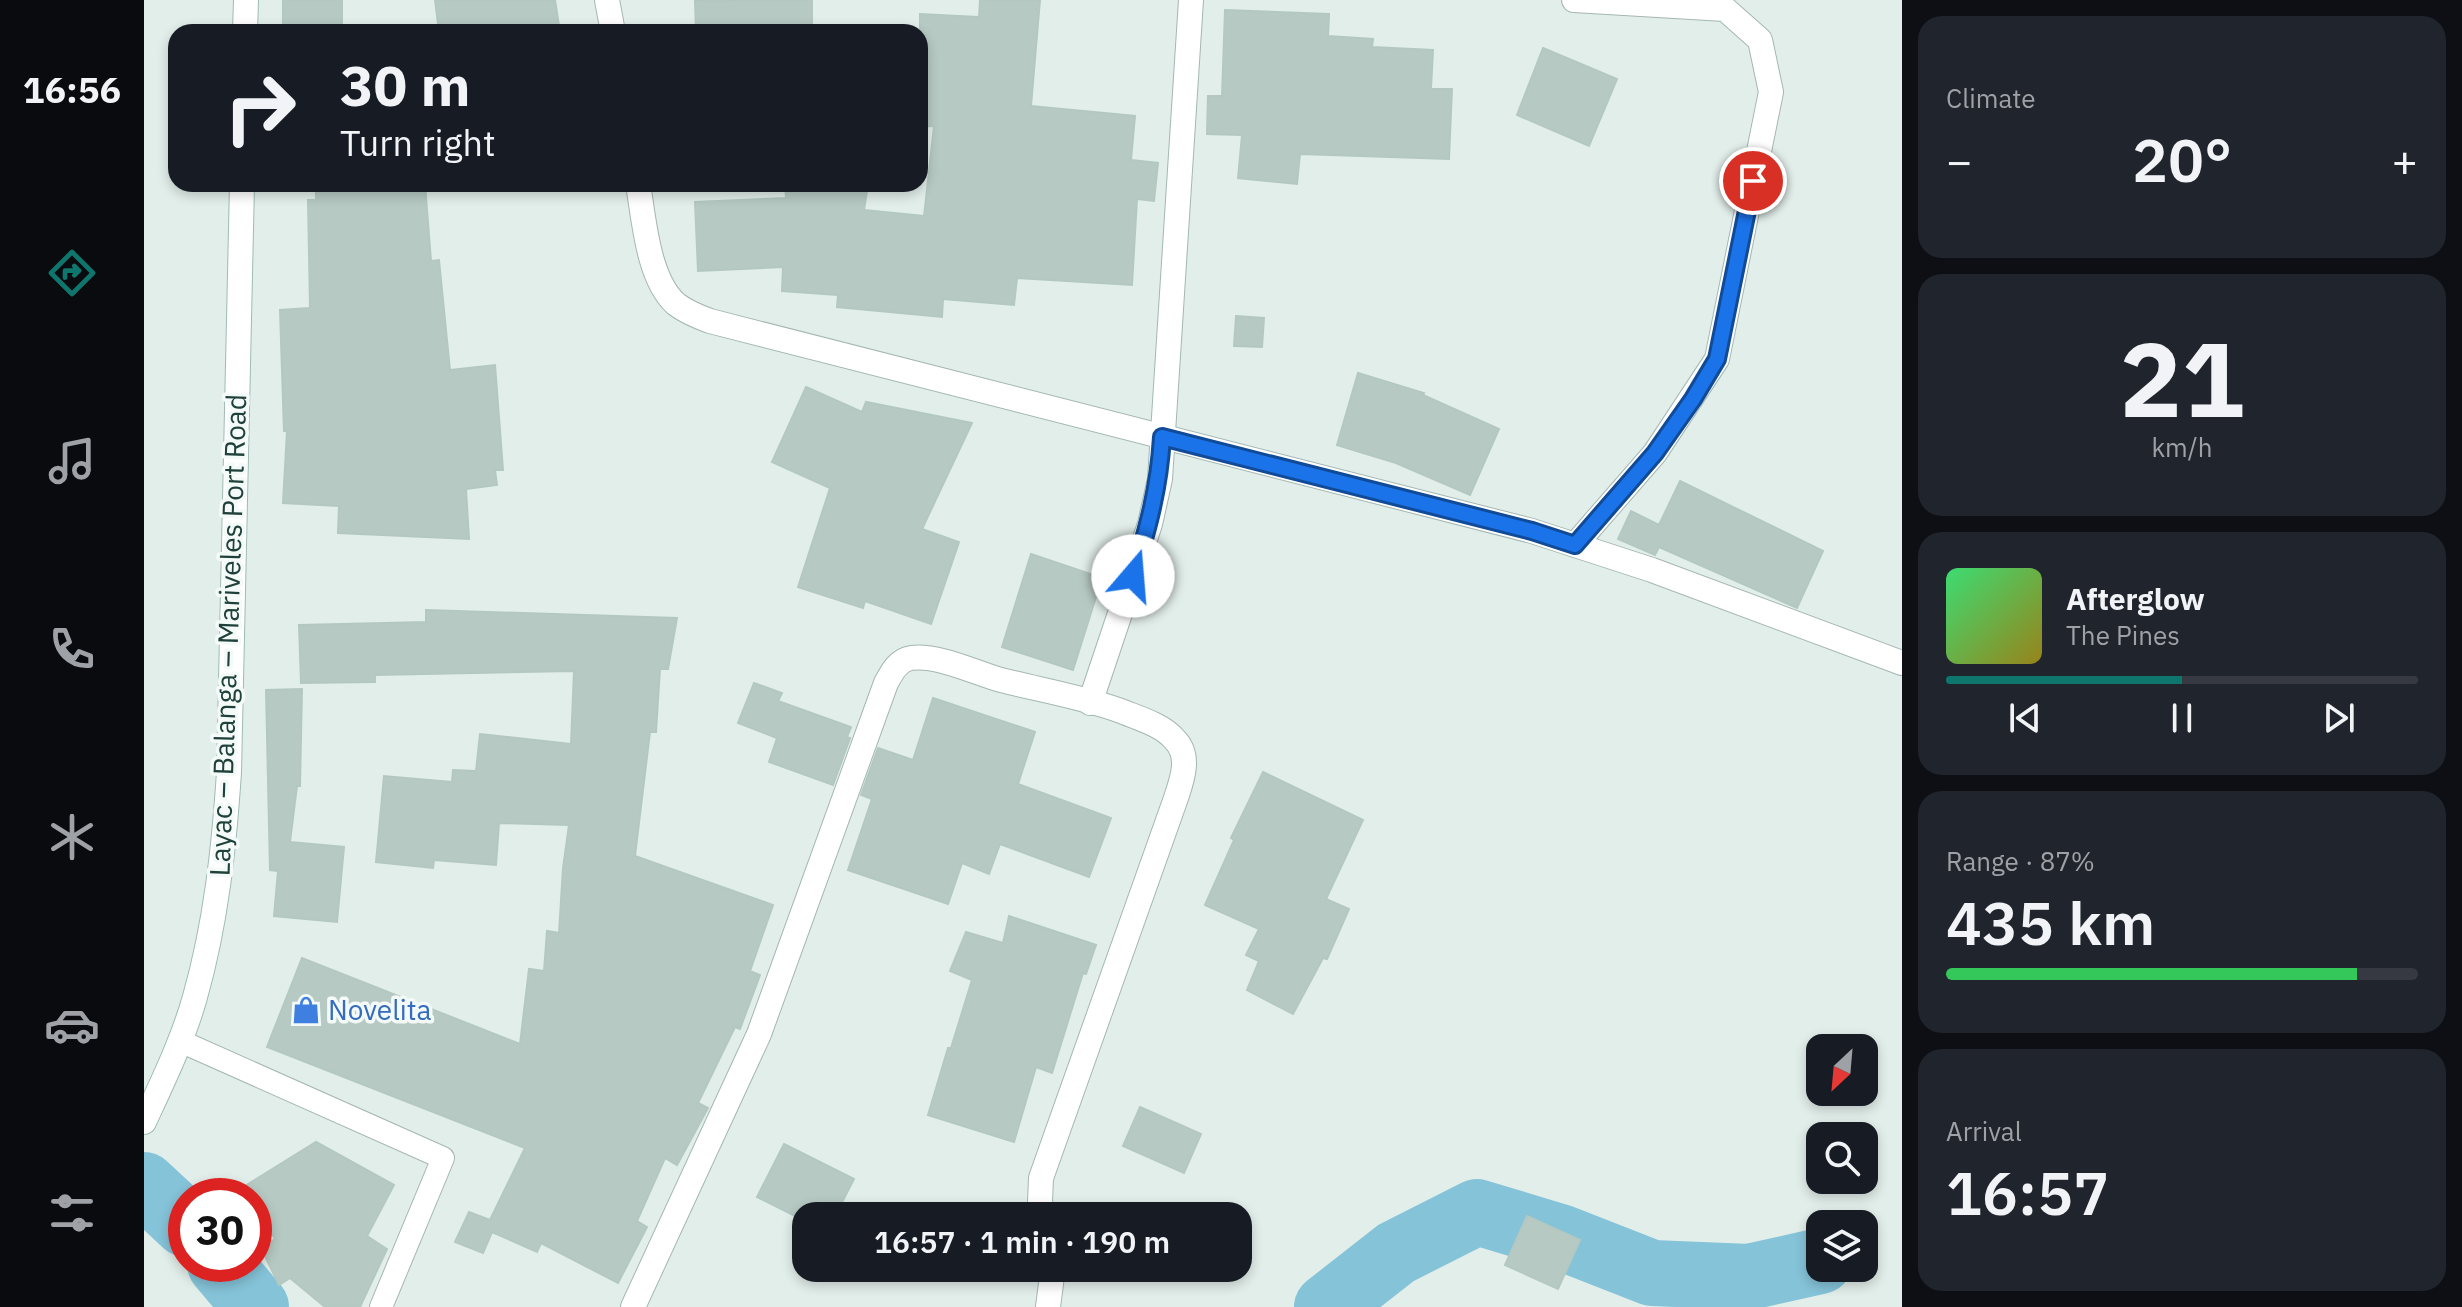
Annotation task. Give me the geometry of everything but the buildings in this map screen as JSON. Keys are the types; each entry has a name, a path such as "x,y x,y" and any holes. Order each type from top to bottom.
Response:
{"street":[{"path":"245,24 246,0"},
{"path":"607,0 612,24"},
{"path":"1090,703 1150,524 1160,479 1191,0"},
{"path":"1574,0 1725,9 1760,40 1771,92 1717,359 1655,453 1575,545"},
{"name":"Layac – Balanga – Mariveles Port Road","path":"144,1122 195,999 208,948 225,839 242,192"},
{"path":"639,192 649,249 666,293 692,314 710,321 1532,531 1652,570 1902,663"},
{"path":"633,1307 755,1046 875,713 894,669 901,661 910,658 923,658 1117,710 1145,721 1175,740 1184,760 1183,775 1041,1178 1040,1202"},
{"path":"1048,1307 1051,1282"}],"lane":[{"path":"180,1041 443,1158 381,1307"}],"waterway":[{"path":"144,1185 168,1207"},
{"path":"1327,1307 1396,1253 1477,1212 1560,1237 1652,1273 1749,1277 1806,1264"},
{"path":"235,1282 256,1307"}],"place":[{"name":"Novelita","path":"306,1010"}],"route":[{"path":"1133,576 1150,524 1160,479 1162,437 1532,531 1575,545 1655,453 1717,359 1753,181"}]}
